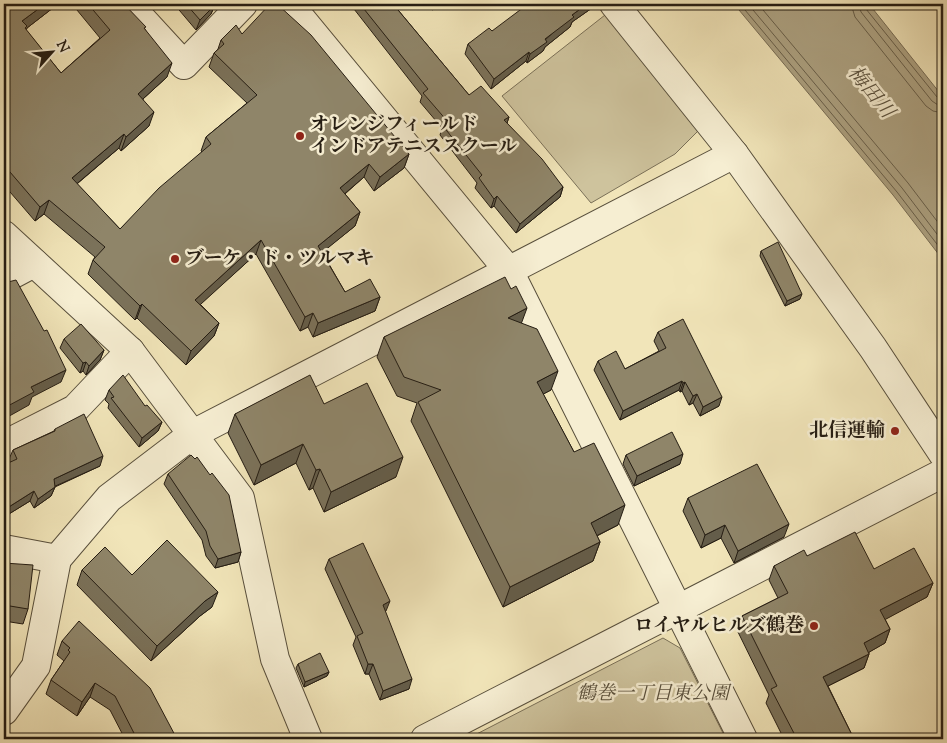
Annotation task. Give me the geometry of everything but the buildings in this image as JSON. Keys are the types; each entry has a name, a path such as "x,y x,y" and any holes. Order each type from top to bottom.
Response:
{"street":[{"path":"128,4 184,65 243,4"},
{"path":"289,4 509,271 743,739"},
{"path":"614,4 734,154 873,348 943,454"},
{"path":"4,711 36,666 57,559 109,498 193,434 734,154"},
{"path":"4,235 130,351 240,498 275,659 308,739"},
{"path":"4,278 34,263"},
{"path":"4,444 76,409 130,351"},
{"path":"425,739 943,473"},
{"path":"4,549 57,559"}],"green space":[{"path":"605,15 698,131 675,154 591,203 502,96"},
{"name":"鶴巻一丁目東公園","path":"663,638 680,648 726,739 467,739"}],"water":[{"name":"梅田川","path":"734,4 869,4 943,97 943,260 893,195"}],"place":[{"name":"オレンジフィールド インドアテニススクール","path":"300,136"},
{"name":"ブーケ・ド・ツルマキ","path":"175,259"},
{"name":"北信運輸","path":"895,431"},
{"name":"ロイヤルヒルズ鶴巻","path":"814,626"}]}
